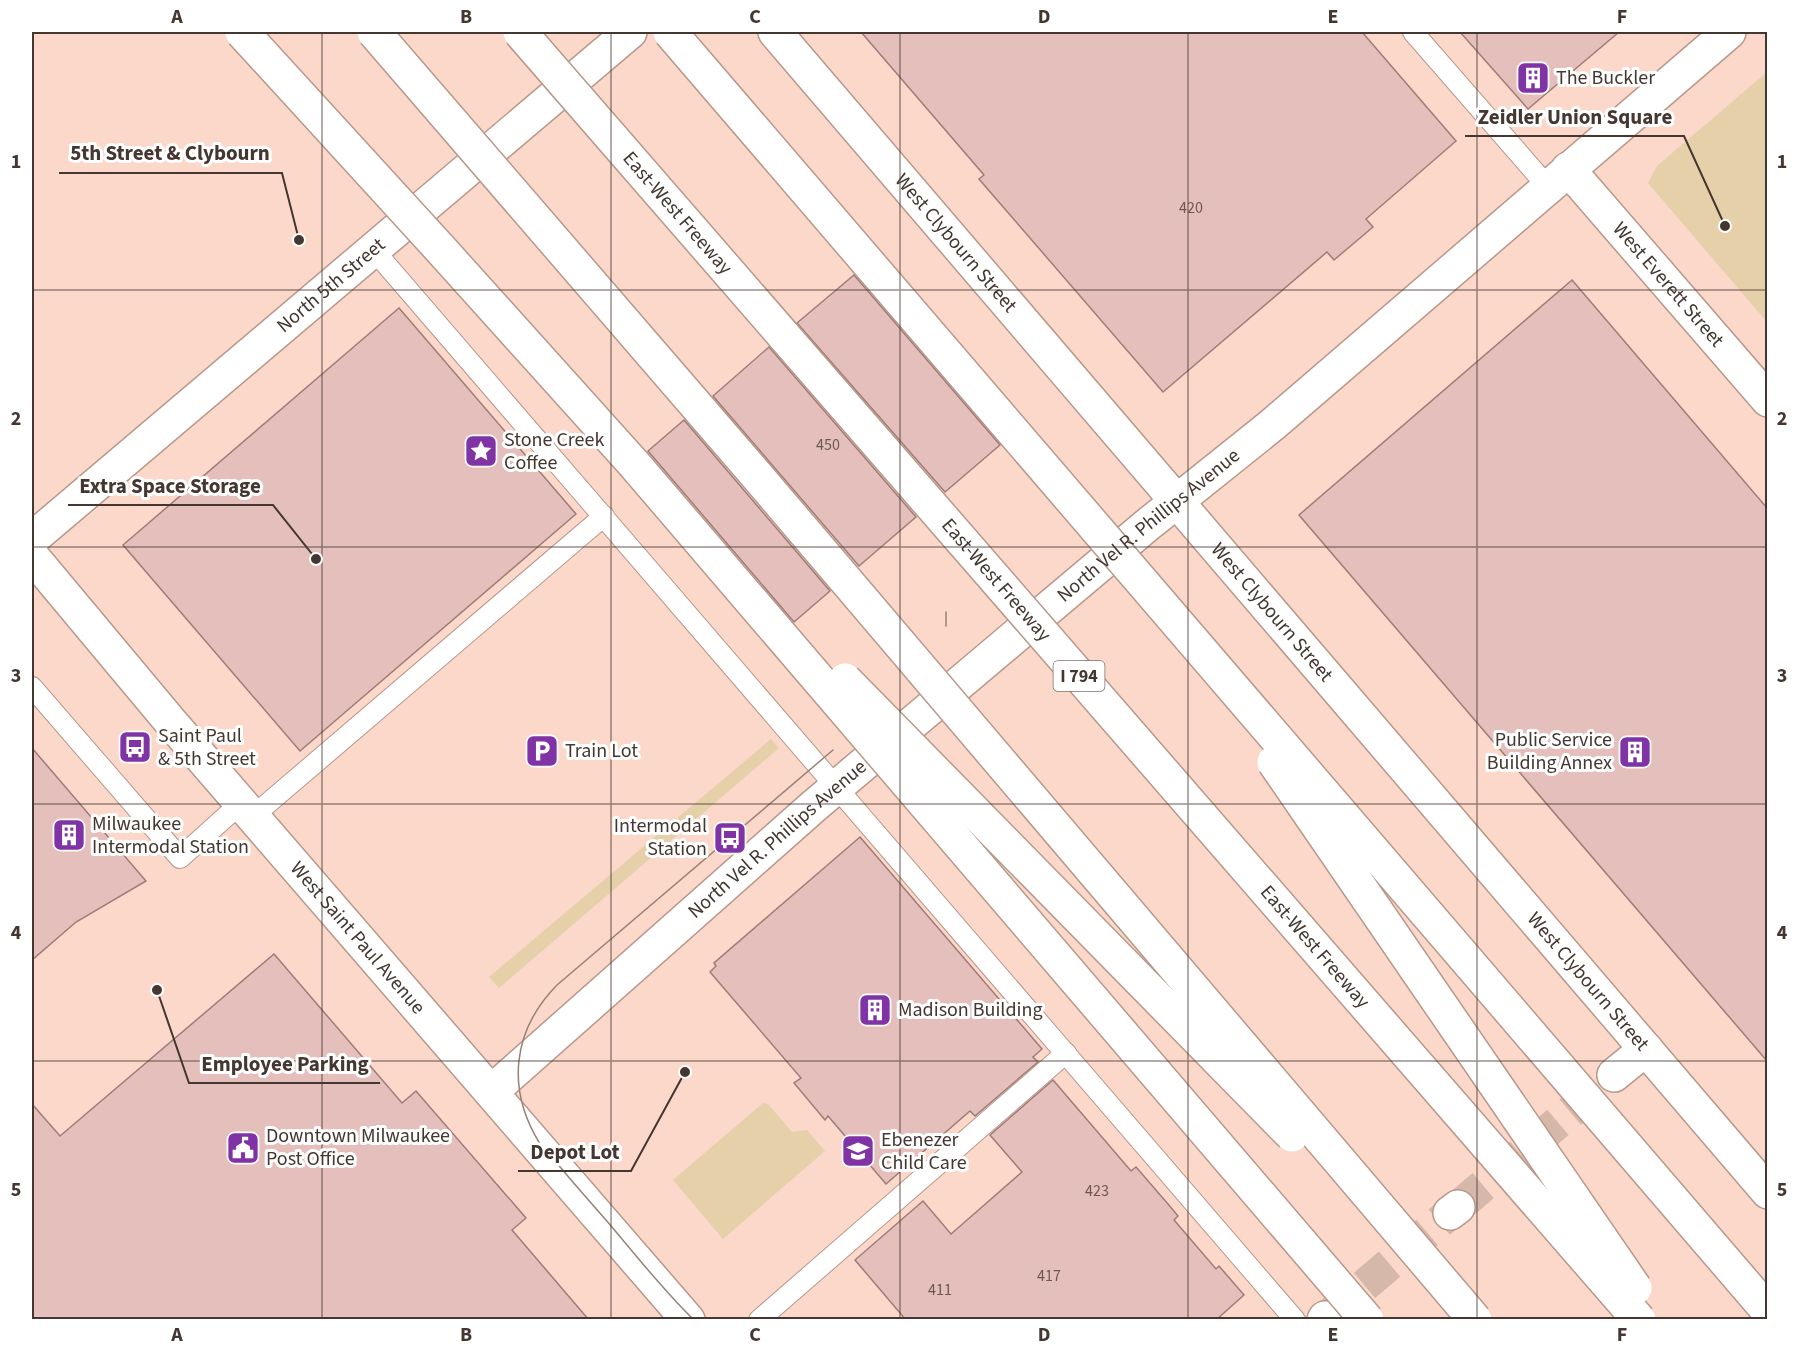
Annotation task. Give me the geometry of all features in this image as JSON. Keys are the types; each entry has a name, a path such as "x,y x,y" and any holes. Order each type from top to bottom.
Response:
{"main road":[{"path":"242,32 446,254 634,464 1367,1320"},
{"path":"374,32 775,497 1474,1320"},
{"name":"East-West Freeway","path":"520,32 1639,1320"},
{"name":"North 5th Street","path":"32,538 630,32"},
{"path":"670,32 1767,1311"},
{"name":"West Clybourn Street","path":"775,32 1767,1192"},
{"name":"North Vel R. Phillips Avenue","path":"491,1092 837,787 1146,526 1272,425 1729,32"},
{"name":"West Everett Street","path":"1558,178 1767,400"},
{"path":"634,464 1474,1320"},
{"name":"West Saint Paul Avenue","path":"32,556 688,1320"},
{"path":"1174,617 1657,1320"},
{"path":"1614,1075 1646,1049"}],"lane":[{"path":"1413,32 1558,178"},
{"path":"372,248 1066,1053 1315,1319"},
{"path":"32,687 180,858 247,809 603,516"},
{"path":"759,1320 1066,1053"}],"shaded area":[{"path":"1767,72 1767,322 1648,183 1657,166"},
{"path":"771,739 779,748 499,988 489,977"},
{"path":"763,1103 768,1104 792,1132 807,1130 825,1151 723,1239 673,1180"}],"building":[{"path":"861,32 1362,32 1456,141 1366,219 1373,227 1334,260 1327,252 1163,392 979,179 984,175"},
{"name":"The Buckler","path":"1460,32 1619,32 1528,109"},
{"path":"854,275 1000,445 945,492 797,323"},
{"name":"Public Service Building Annex","path":"1572,280 1767,508 1767,1061 1299,515"},
{"path":"399,308 576,514 300,751 123,545"},
{"path":"769,347 916,517 859,566 713,396"},
{"path":"684,420 830,591 794,622 648,451"},
{"name":"Milwaukee Intermodal Station","path":"32,748 146,881 76,922 32,960"},
{"name":"Madison Building","path":"860,837 1042,1049 1033,1057 1038,1062 975,1116 970,1111 886,1184 828,1116 825,1120 794,1083 801,1078 710,972 716,966 714,963"},
{"name":"Downtown Milwaukee Post Office","path":"274,954 402,1103 416,1091 526,1218 512,1230 589,1320 32,1320 32,1104 60,1136"},
{"path":"1053,1080 1131,1171 1136,1167 1178,1216 1174,1220 1216,1269 1219,1266 1244,1295 1216,1320 906,1320 855,1260 923,1201 951,1234 1022,1172 990,1135"}],"tunnel":[{"path":"1458,1207 1614,1075"},
{"path":"1327,1317 1450,1213"}],"tram line":[{"path":"946,612 946,626"},
{"path":"694,1320 660,1284 540,1144 529,1123 522,1102 519,1061 523,1041 542,1003 557,985 833,750"}],"place":[{"name":"The Buckler","path":"1533,78"},
{"name":"Zeidler Union Square","path":"1725,226"},
{"name":"5th Street & Clybourn","path":"299,240"},
{"name":"Stone Creek Coffee","path":"481,451"},
{"name":"Extra Space Storage","path":"316,559"},
{"name":"Saint Paul & 5th Street","path":"135,747"},
{"name":"Train Lot","path":"542,751"},
{"name":"Public Service Building Annex","path":"1635,752"},
{"name":"Milwaukee Intermodal Station","path":"69,835"},
{"name":"Intermodal Station","path":"730,838"},
{"name":"Employee Parking","path":"157,990"},
{"name":"Madison Building","path":"875,1010"},
{"name":"Depot Lot","path":"685,1072"},
{"name":"Downtown Milwaukee Post Office","path":"243,1148"},
{"name":"Ebenezer Child Care","path":"858,1151"}]}
